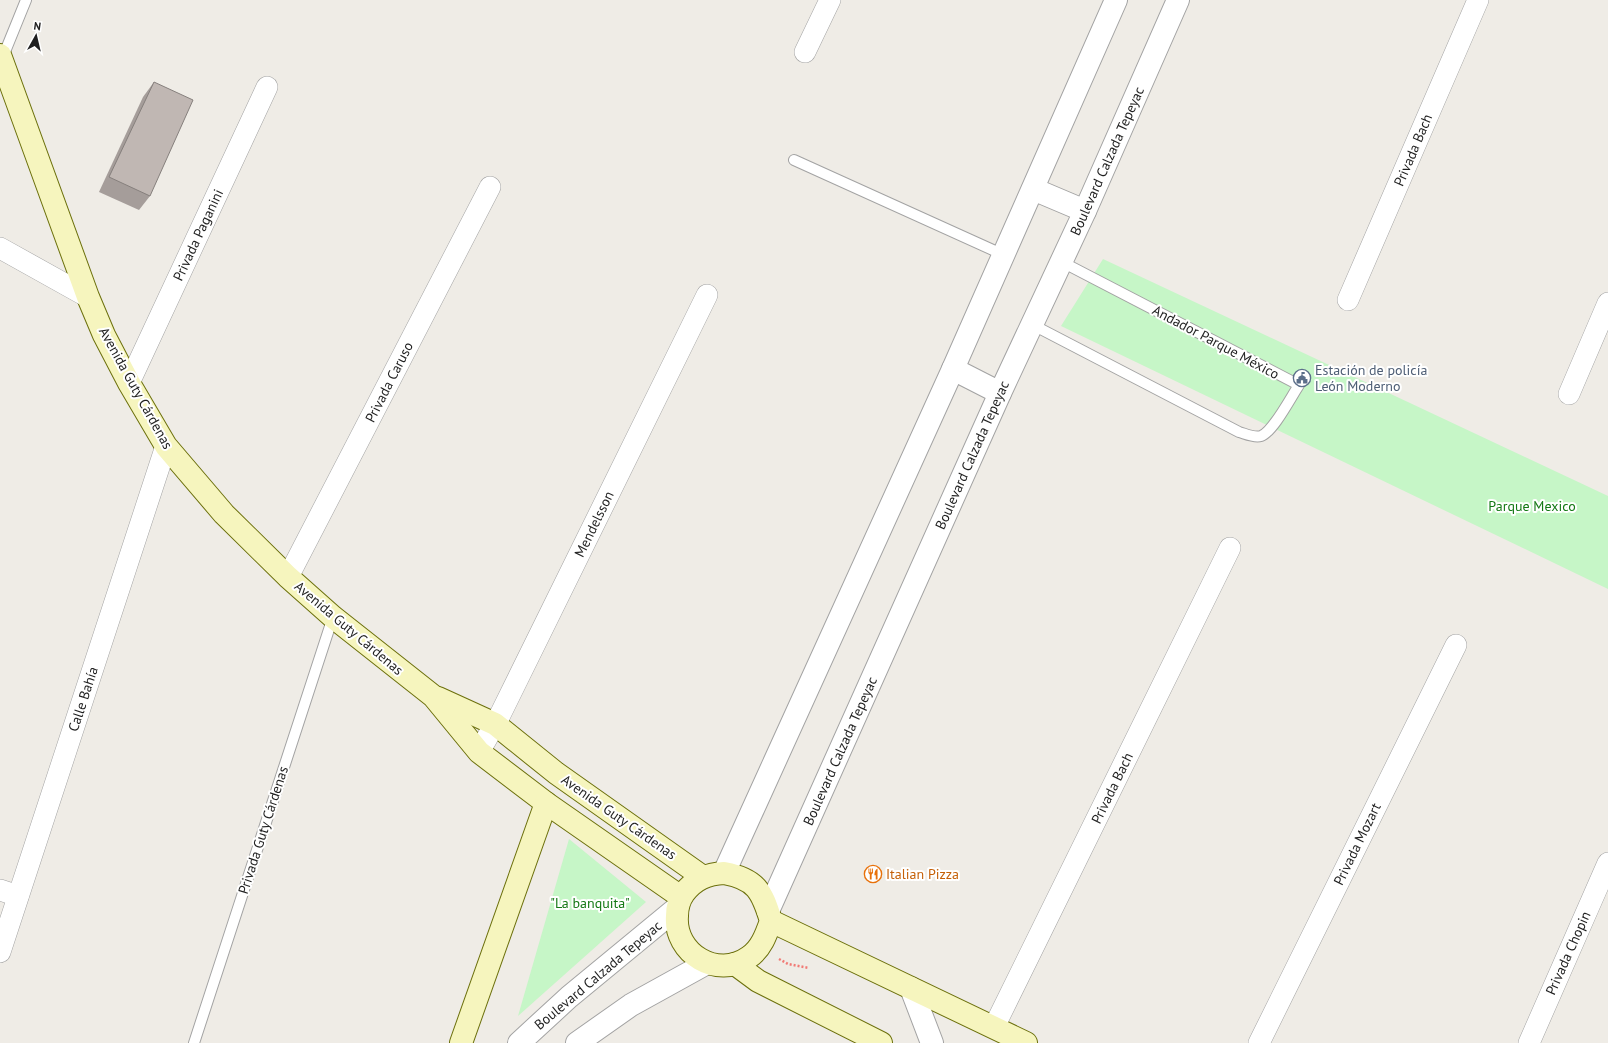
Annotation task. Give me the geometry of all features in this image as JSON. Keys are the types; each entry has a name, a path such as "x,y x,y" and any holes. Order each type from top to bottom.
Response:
{"main road":[{"name":"Avenida Guty Cárdenas","path":"1,58 88,297 104,335 129,383 166,446 224,514 288,577 333,617 433,696 479,752 679,902"},
{"name":"Avenida Guty Cárdenas","path":"433,696 495,724 556,773 714,875"},
{"path":"461,1043 546,803"},
{"path":"714,875 739,876 753,884 762,896 769,916 765,936 759,947 748,958 735,964 721,965 707,963 692,954 681,941 676,925 679,902 690,885 714,875"},
{"path":"769,916 911,988 1026,1043"},
{"path":"735,964 758,981 881,1043"}],"street":[{"path":"806,52 830,0"},
{"path":"714,875 953,369 1116,0"},
{"name":"Boulevard Calzada Tepeyac","path":"769,916 1000,393 1062,262 1178,0"},
{"name":"Privada Bach","path":"1348,300 1478,0"},
{"name":"Privada Paganini","path":"129,383 267,87"},
{"name":"Privada Caruso","path":"288,577 490,187"},
{"path":"1033,189 1085,211"},
{"path":"0,248 88,297"},
{"name":"Mendelsson","path":"479,752 495,724 707,295"},
{"path":"1569,394 1608,303"},
{"path":"953,369 1000,393"},
{"name":"Calle Bahía","path":"0,952 9,893 166,446"},
{"name":"Privada Bach","path":"994,1027 1230,548"},
{"name":"Privada Mozart","path":"1259,1043 1456,645"},
{"name":"Privada Chopin","path":"1529,1043 1608,863"},
{"name":"Boulevard Calzada Tepeyac","path":"518,1043 679,902"},
{"path":"577,1043 631,1005 707,963"},
{"path":"911,988 932,1043"}],"lane":[{"path":"1,58 26,0"},
{"path":"794,160 1004,255"},
{"name":"Andador Parque México","path":"1033,325 1239,432 1250,436 1260,436 1268,432 1299,386 1062,262"},
{"name":"Privada Guty Cárdenas","path":"194,1043 333,617"}],"green space":[{"name":"Parque Mexico","path":"1103,259 1608,496 1608,589 1061,326"},
{"name":"\"La banquita\"","path":"569,839 646,902 518,1016"}],"building":[{"path":"154,82 193,100 150,196 109,177"}],"place":[{"name":"Estación de policía León Moderno","path":"1302,378"},
{"name":"Italian Pizza","path":"873,874"}]}
